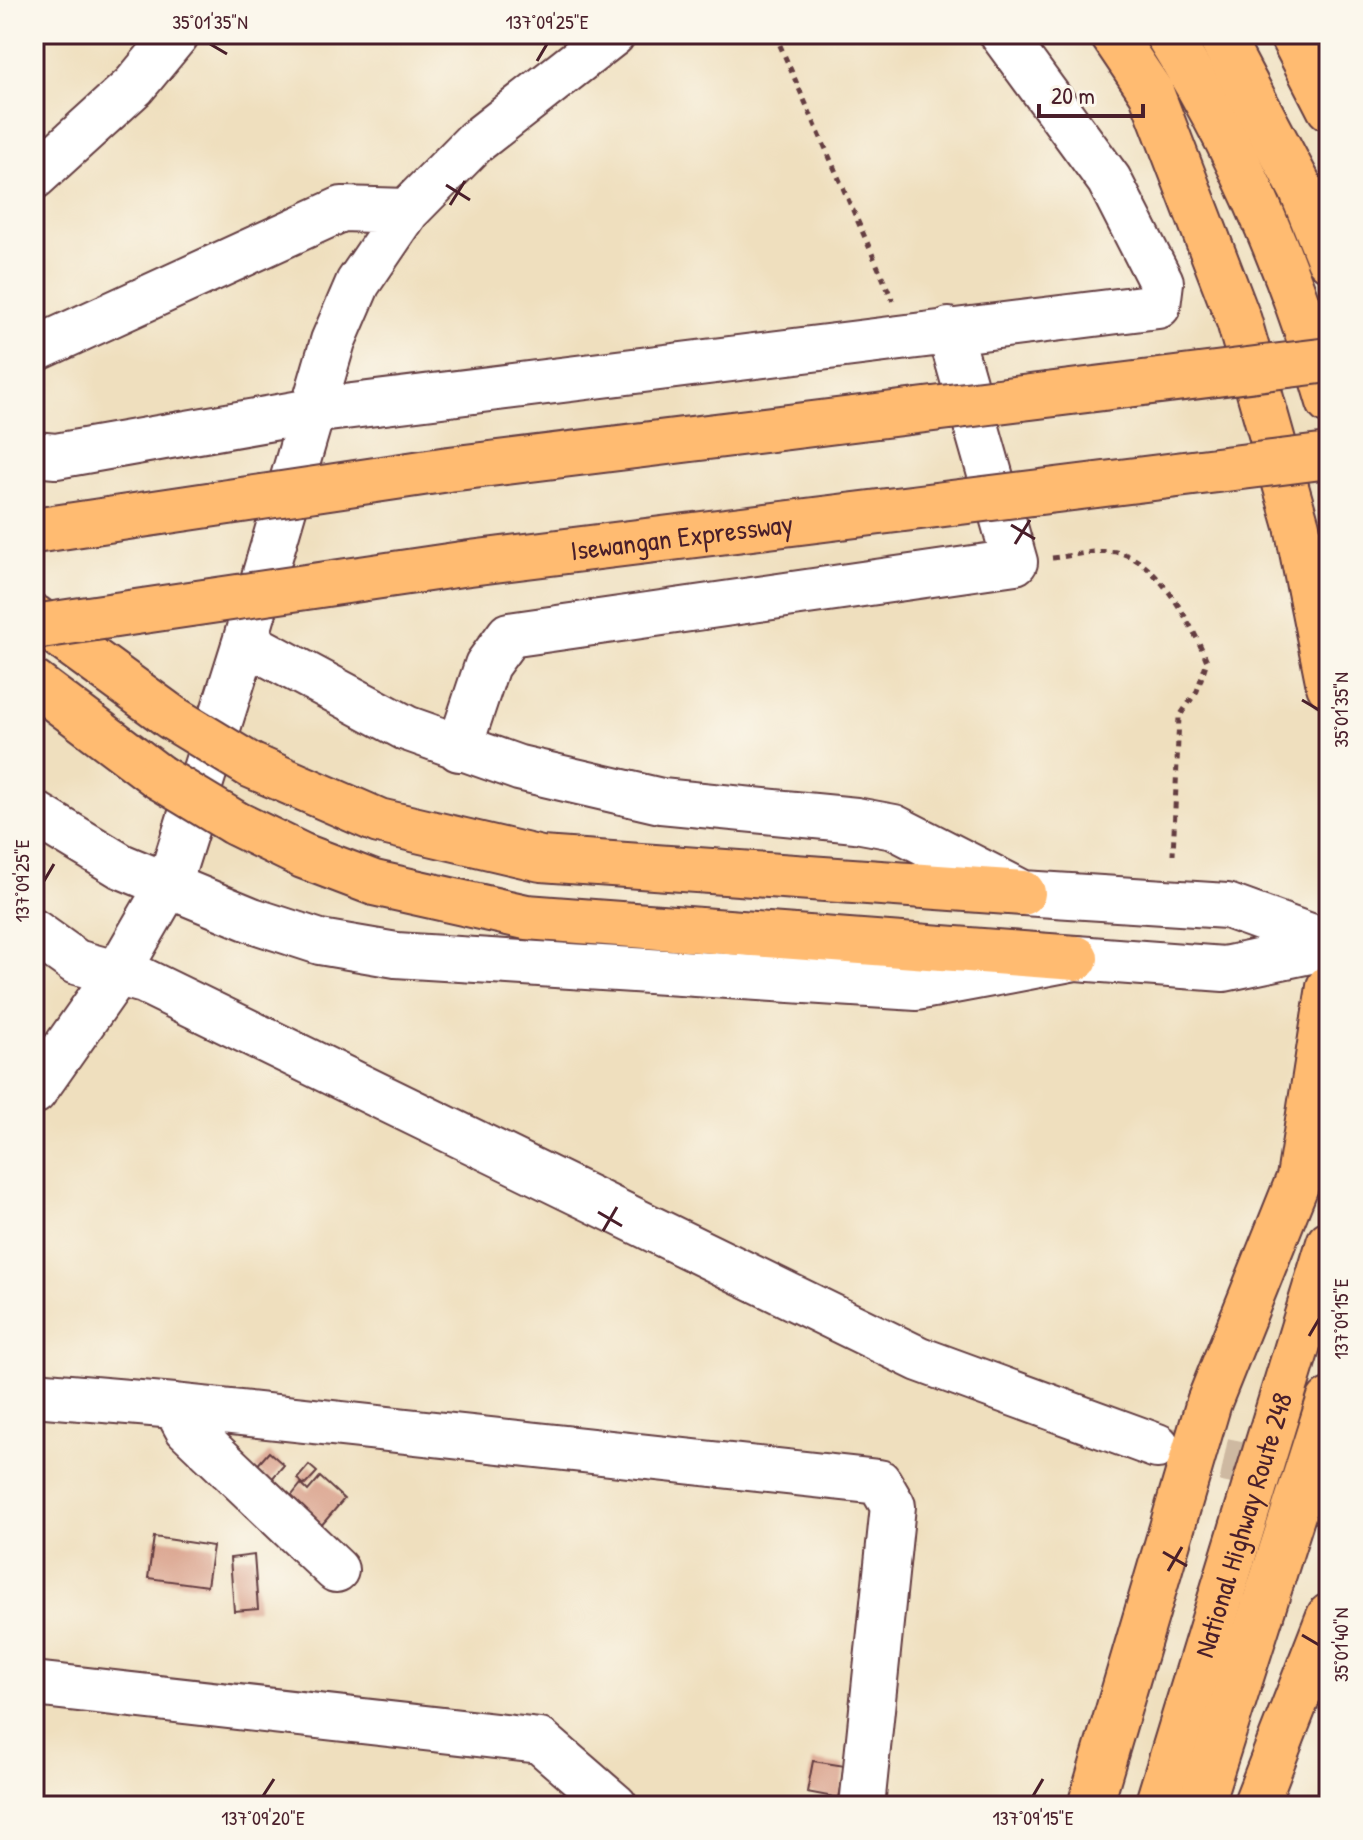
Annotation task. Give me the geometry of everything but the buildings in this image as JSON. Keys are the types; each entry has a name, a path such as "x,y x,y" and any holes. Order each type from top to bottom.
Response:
{"highway":[{"path":"1112,34 1151,92 1239,321 1297,526 1329,686"},
{"path":"1167,34 1204,93 1299,301 1329,402"},
{"path":"1219,34 1301,189 1329,259"},
{"path":"1291,34 1329,108"},
{"path":"34,531 464,467 1329,360"},
{"name":"Isewangan Expressway","path":"34,627 494,559 1329,456"},
{"path":"1171,476 1329,467"},
{"path":"34,617 171,717 250,765 379,821 541,859 1023,893"},
{"path":"34,683 159,777 235,823 303,856 374,883 526,917 1076,958"},
{"path":"1090,1806 1209,1402 1299,1178 1329,987"},
{"name":"National Highway Route 248","path":"1157,1806 1329,1243"},
{"name":"National Highway Route 248","path":"1200,1806 1329,1401"},
{"path":"1255,1806 1307,1680 1329,1616"},
{"path":"1280,1806 1301,1743 1307,1680"}],"street":[{"path":"34,177 134,86 177,34"},
{"path":"34,1092 117,974 169,884 245,642 333,341 358,283 407,211 475,142 613,34"},
{"path":"34,454 56,456 312,411 928,332 1158,306 1161,282 1109,180 1002,34"},
{"path":"34,350 342,209 407,211"},
{"path":"459,749 487,665 509,635 1015,562 928,332"},
{"path":"245,642 348,700 459,749 549,776 661,801 856,820 894,827 1023,893 1227,906 1329,945"},
{"path":"34,813 121,866 252,920 320,942 396,955 917,988 1076,958 1224,969 1329,945"},
{"path":"34,932 76,962 144,981 919,1359 1157,1446"},
{"path":"34,1394 175,1406 879,1482 893,1506 862,1806"},
{"path":"175,1406 187,1428 336,1570"},
{"path":"34,1684 540,1741 615,1806"}],"path":[{"path":"775,34 928,332"},
{"path":"1015,562 1120,552 1147,568 1191,624 1207,661 1197,691 1179,717 1173,855"}],"tunnel":[{"path":"1159,1447 1329,1481"}]}
